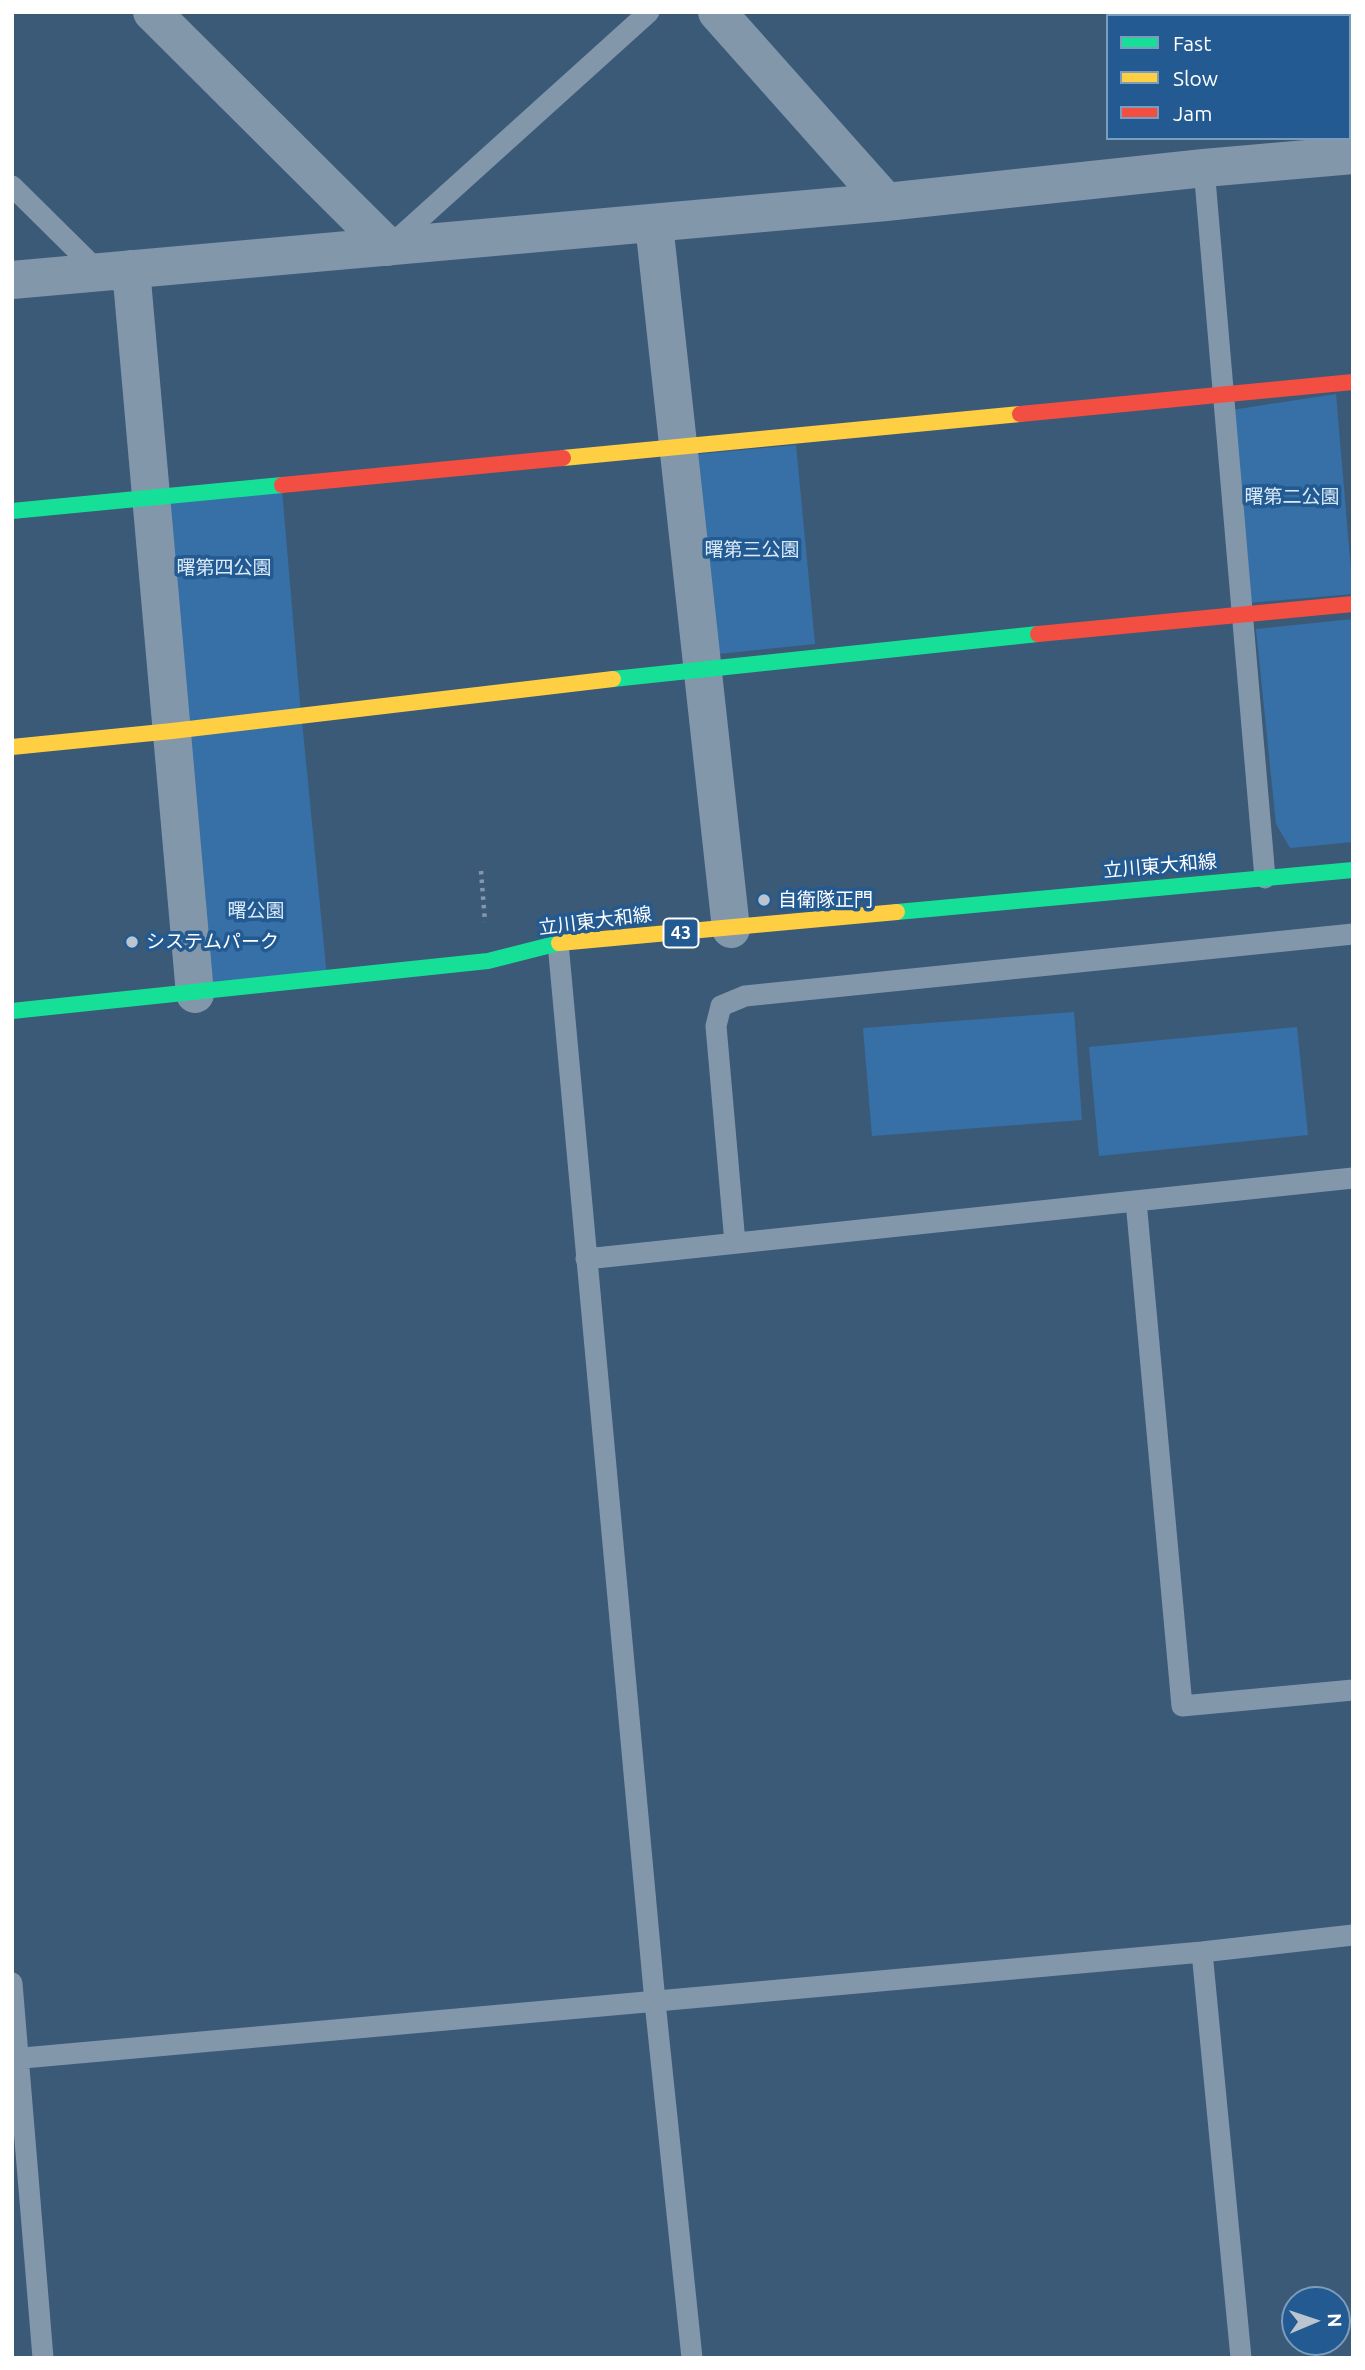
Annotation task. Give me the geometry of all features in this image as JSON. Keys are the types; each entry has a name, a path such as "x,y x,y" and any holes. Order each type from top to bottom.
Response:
{"street":[{"path":"717,12 886,202"},
{"path":"163,16 388,247"},
{"path":"12,280 654,224 1353,155"},
{"path":"654,224 731,929"},
{"path":"115,271 151,498 195,994"},
{"path":"12,511 1353,382"},
{"path":"12,747 172,731 703,668 1353,604"},
{"name":"立川東大和線","path":"12,1011 195,994 488,961 558,943 1353,870"}],"lane":[{"path":"388,247 649,12"},
{"path":"1204,168 1265,877"},
{"path":"12,186 115,271"},
{"path":"735,1243 716,1026 721,1006 745,996 1353,934"},
{"path":"558,943 655,2002 692,2358"},
{"path":"586,1259 1353,1178"},
{"path":"1136,1201 1182,1706 1353,1690"},
{"path":"15,2059 1202,1952 1353,1935"},
{"path":"1202,1952 1241,2358"},
{"path":"12,1983 15,2059 43,2358"}],"path":[{"path":"481,872 488,961"}],"green space":[{"name":"曙第二公園","path":"1336,394 1353,594 1247,603 1231,410"},
{"name":"曙第三公園","path":"796,445 815,644 708,655 689,455"},
{"name":"曙第四公園","path":"282,489 301,715 176,727 153,501"},
{"path":"1353,619 1353,842 1290,848 1276,824 1256,629"},
{"name":"曙公園","path":"302,721 327,977 198,990 177,734"},
{"path":"1074,1012 1082,1120 872,1136 863,1028"},
{"path":"1297,1027 1308,1135 1099,1156 1089,1047"}],"traffic: fast":[{"path":"12,511 282,485"},
{"path":"613,679 1038,634"},
{"path":"897,912 1353,870"},
{"path":"12,1011 488,961 559,943"}],"traffic: slow":[{"path":"563,458 1020,414"},
{"path":"12,747 613,679"},
{"path":"559,943 897,912"}],"traffic: jam":[{"path":"1020,414 1353,382"},
{"path":"282,485 563,458"},
{"path":"1038,634 1353,604"}],"place":[{"name":"自衛隊正門","path":"764,900"},
{"name":"システムパーク","path":"132,942"}]}
